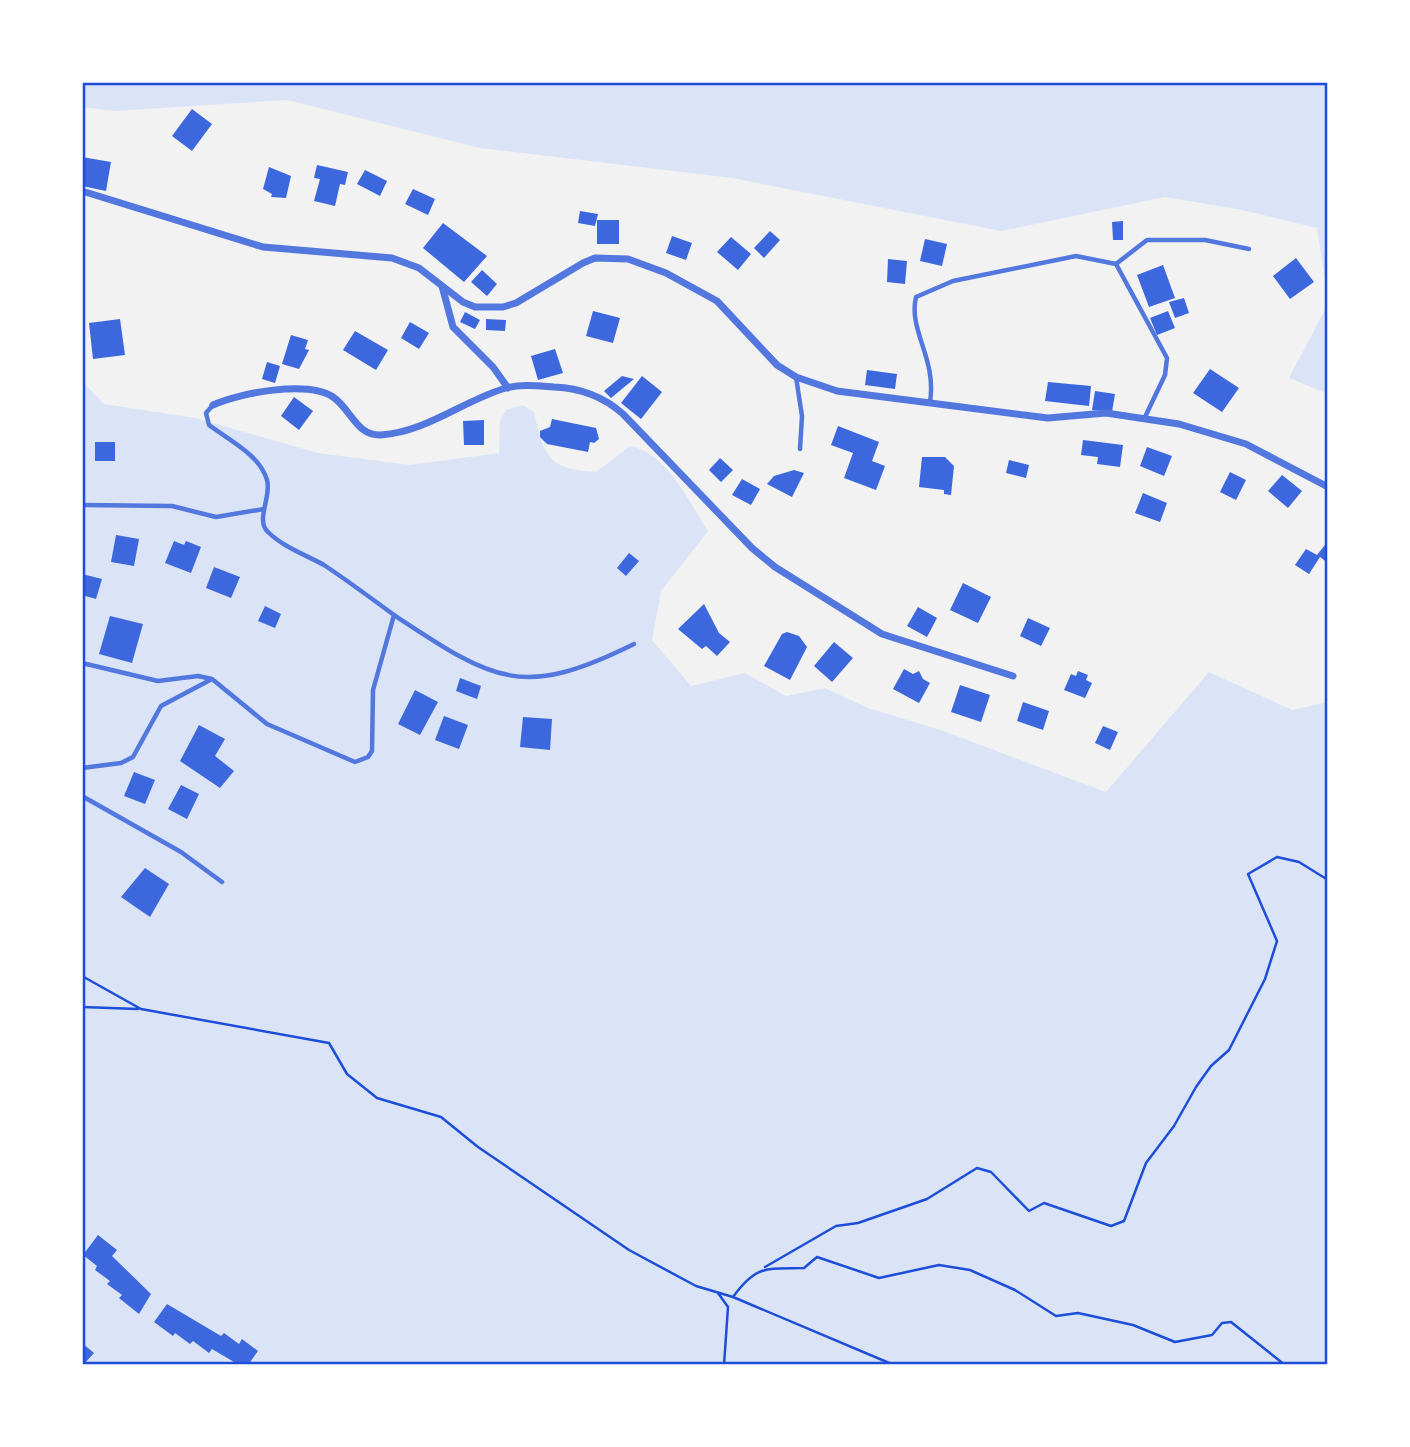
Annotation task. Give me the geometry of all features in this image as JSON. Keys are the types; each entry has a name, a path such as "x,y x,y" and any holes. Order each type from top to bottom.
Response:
{"street":[{"path":"82,191 263,247 392,258 419,268 463,302 475,307 503,307 516,303 583,263 609,257 628,260 666,273 717,301 762,351 796,377 837,391 1048,418 1106,413 1145,418 1232,439 1328,487"},
{"path":"442,286 453,327 493,367 508,388"},
{"path":"213,405 245,394 315,390 340,402 360,428 380,435 403,432 508,388 564,387 612,404 743,539 775,567 882,634 1013,676"}],"lane":[{"path":"930,402 933,382 928,354 912,313 916,297 953,281 1076,256 1116,264 1147,240 1205,240 1249,249"},
{"path":"1116,264 1167,358 1165,375 1145,418"},
{"path":"796,377 802,416 800,449"},
{"path":"213,405 206,413 209,425 243,449 261,468 268,490 263,520 267,531 334,572 451,653 504,676 529,678 559,675 594,664 634,644"},
{"path":"82,505 172,506 216,517 265,509"},
{"path":"82,663 158,681 198,676 212,678 267,724 343,758 362,760 368,757 374,742 373,690 394,615"},
{"path":"82,768 121,763 133,757 161,706 212,678"},
{"path":"82,796 181,852 222,882"}],"path":[{"path":"733,1297 746,1279 836,1226 858,1223 927,1199 977,1168 991,1172 1029,1211 1044,1203 1111,1226 1124,1220 1146,1163 1174,1126 1196,1087 1229,1050 1265,979 1277,941 1248,874 1277,857 1300,862 1328,880"},
{"path":"82,976 141,1009"},
{"path":"82,1007 141,1009 329,1043 347,1074 377,1098 441,1117 478,1147 629,1250 696,1286 733,1297 894,1365"},
{"path":"765,1267 804,1268 817,1257 879,1278 939,1265 970,1270 1015,1290 1056,1316 1078,1313 1133,1325 1175,1342 1212,1335 1222,1323 1231,1322 1285,1365"},
{"path":"718,1293 728,1307 724,1365"}],"shaded area":[{"path":"82,82 1328,82 1328,299 1317,228 1242,210 1165,197 1001,231 732,178 480,148 287,100 114,111 82,107"},
{"path":"1328,304 1328,394 1289,378"},
{"path":"82,381 104,404 195,418 318,453 410,465 499,453 500,421 506,410 522,405 534,412 545,450 558,464 567,468 596,472 630,446 643,450 666,468 676,480 708,531 661,591 652,640 691,686 745,673 786,696 825,688 868,708 941,730 1106,792 1209,672 1292,710 1328,702 1328,1365 82,1365"}],"building":[{"path":"192,109 212,124 192,151 172,136"},
{"path":"82,157 111,162 106,191 82,186"},
{"path":"317,165 348,172 345,185 340,184 335,206 314,201 320,179 314,178"},
{"path":"269,167 291,176 286,198 271,197 272,194 263,189"},
{"path":"365,170 387,181 380,196 357,184"},
{"path":"413,189 435,199 428,215 405,204"},
{"path":"580,211 598,214 595,226 578,223"},
{"path":"597,220 619,220 619,244 597,244"},
{"path":"1123,221 1123,240 1113,240 1112,222"},
{"path":"443,223 487,256 464,282 423,248"},
{"path":"770,231 780,240 764,258 754,248"},
{"path":"672,236 692,243 686,260 666,253"},
{"path":"731,237 751,254 738,270 717,252"},
{"path":"925,239 947,244 942,266 920,261"},
{"path":"1296,258 1314,282 1290,299 1273,276"},
{"path":"888,259 907,261 905,284 887,282"},
{"path":"1163,265 1175,298 1149,307 1137,275"},
{"path":"482,270 497,284 487,296 471,282"},
{"path":"1184,298 1189,313 1175,318 1169,302"},
{"path":"593,311 620,318 613,343 586,336"},
{"path":"1168,311 1175,328 1157,335 1150,318"},
{"path":"465,312 480,320 475,329 460,322"},
{"path":"120,319 125,355 93,359 89,323"},
{"path":"486,319 506,320 505,331 486,330"},
{"path":"410,322 429,333 419,349 401,338"},
{"path":"355,331 388,350 376,370 343,350"},
{"path":"291,335 308,340 305,349 309,350 299,369 282,364"},
{"path":"555,349 563,373 538,380 531,356"},
{"path":"267,362 280,366 275,383 262,379"},
{"path":"1210,369 1239,388 1222,412 1193,393"},
{"path":"867,370 897,374 895,389 865,385"},
{"path":"622,376 634,379 611,398 604,391"},
{"path":"642,376 662,392 641,419 621,403"},
{"path":"1048,382 1091,386 1089,406 1045,401"},
{"path":"1095,391 1115,394 1112,412 1092,410"},
{"path":"294,397 313,411 299,430 281,416"},
{"path":"552,419 596,428 599,439 594,443 590,442 588,452 547,444 540,437 540,431 550,427"},
{"path":"484,420 484,445 464,445 463,421"},
{"path":"838,426 879,442 872,461 885,466 876,490 844,478 853,453 831,445"},
{"path":"1083,440 1123,445 1120,467 1097,464 1098,457 1081,455"},
{"path":"95,442 115,442 115,461 95,461"},
{"path":"1147,447 1172,456 1164,476 1140,466"},
{"path":"922,457 945,457 954,466 951,495 944,494 944,490 919,487"},
{"path":"720,458 733,470 721,482 709,470"},
{"path":"1009,460 1029,465 1026,478 1006,473"},
{"path":"794,470 804,473 792,497 767,484 774,476"},
{"path":"1230,472 1246,480 1236,500 1220,492"},
{"path":"1282,475 1302,491 1288,508 1268,491"},
{"path":"742,479 760,489 751,505 732,495"},
{"path":"1143,493 1167,503 1160,522 1135,513"},
{"path":"116,535 139,539 134,566 111,562"},
{"path":"174,541 184,545 186,541 201,547 191,573 165,563"},
{"path":"1328,541 1328,563 1320,557 1309,574 1295,565 1306,549 1317,555"},
{"path":"629,553 639,561 626,576 617,568"},
{"path":"214,567 240,577 231,598 206,588"},
{"path":"82,574 102,579 96,599 82,595"},
{"path":"963,583 991,597 978,623 950,610"},
{"path":"704,604 719,633 730,642 717,656 706,646 702,649 678,629"},
{"path":"265,606 281,614 275,628 258,621"},
{"path":"918,607 937,618 927,637 907,626"},
{"path":"110,616 143,624 132,663 99,654"},
{"path":"1028,618 1050,628 1041,646 1020,636"},
{"path":"787,632 799,636 807,647 790,680 764,666 782,634"},
{"path":"834,642 853,658 832,682 814,666"},
{"path":"904,669 913,674 919,671 923,679 930,683 919,703 893,689"},
{"path":"1078,671 1088,675 1086,680 1092,683 1085,698 1064,690 1071,674 1076,676"},
{"path":"460,678 481,686 477,699 456,691"},
{"path":"960,685 990,695 981,722 951,712"},
{"path":"415,690 438,702 420,735 398,724"},
{"path":"1023,702 1049,711 1043,730 1017,721"},
{"path":"444,716 468,725 459,749 435,740"},
{"path":"523,717 552,719 550,750 520,747"},
{"path":"199,725 225,739 215,756 234,771 220,788 180,761"},
{"path":"1103,726 1118,732 1110,750 1095,743"},
{"path":"134,772 155,780 145,804 124,796"},
{"path":"181,785 199,794 187,819 168,809"},
{"path":"145,868 169,884 150,917 121,897"},
{"path":"98,1235 117,1250 112,1256 151,1294 139,1314 119,1298 122,1295 107,1284 110,1281 95,1270 97,1266 83,1255"},
{"path":"167,1304 221,1336 224,1333 239,1344 242,1339 258,1351 248,1365 239,1365 212,1349 209,1353 193,1341 190,1344 175,1333 173,1336 154,1322"},
{"path":"82,1343 94,1353 83,1365 82,1365"}]}
